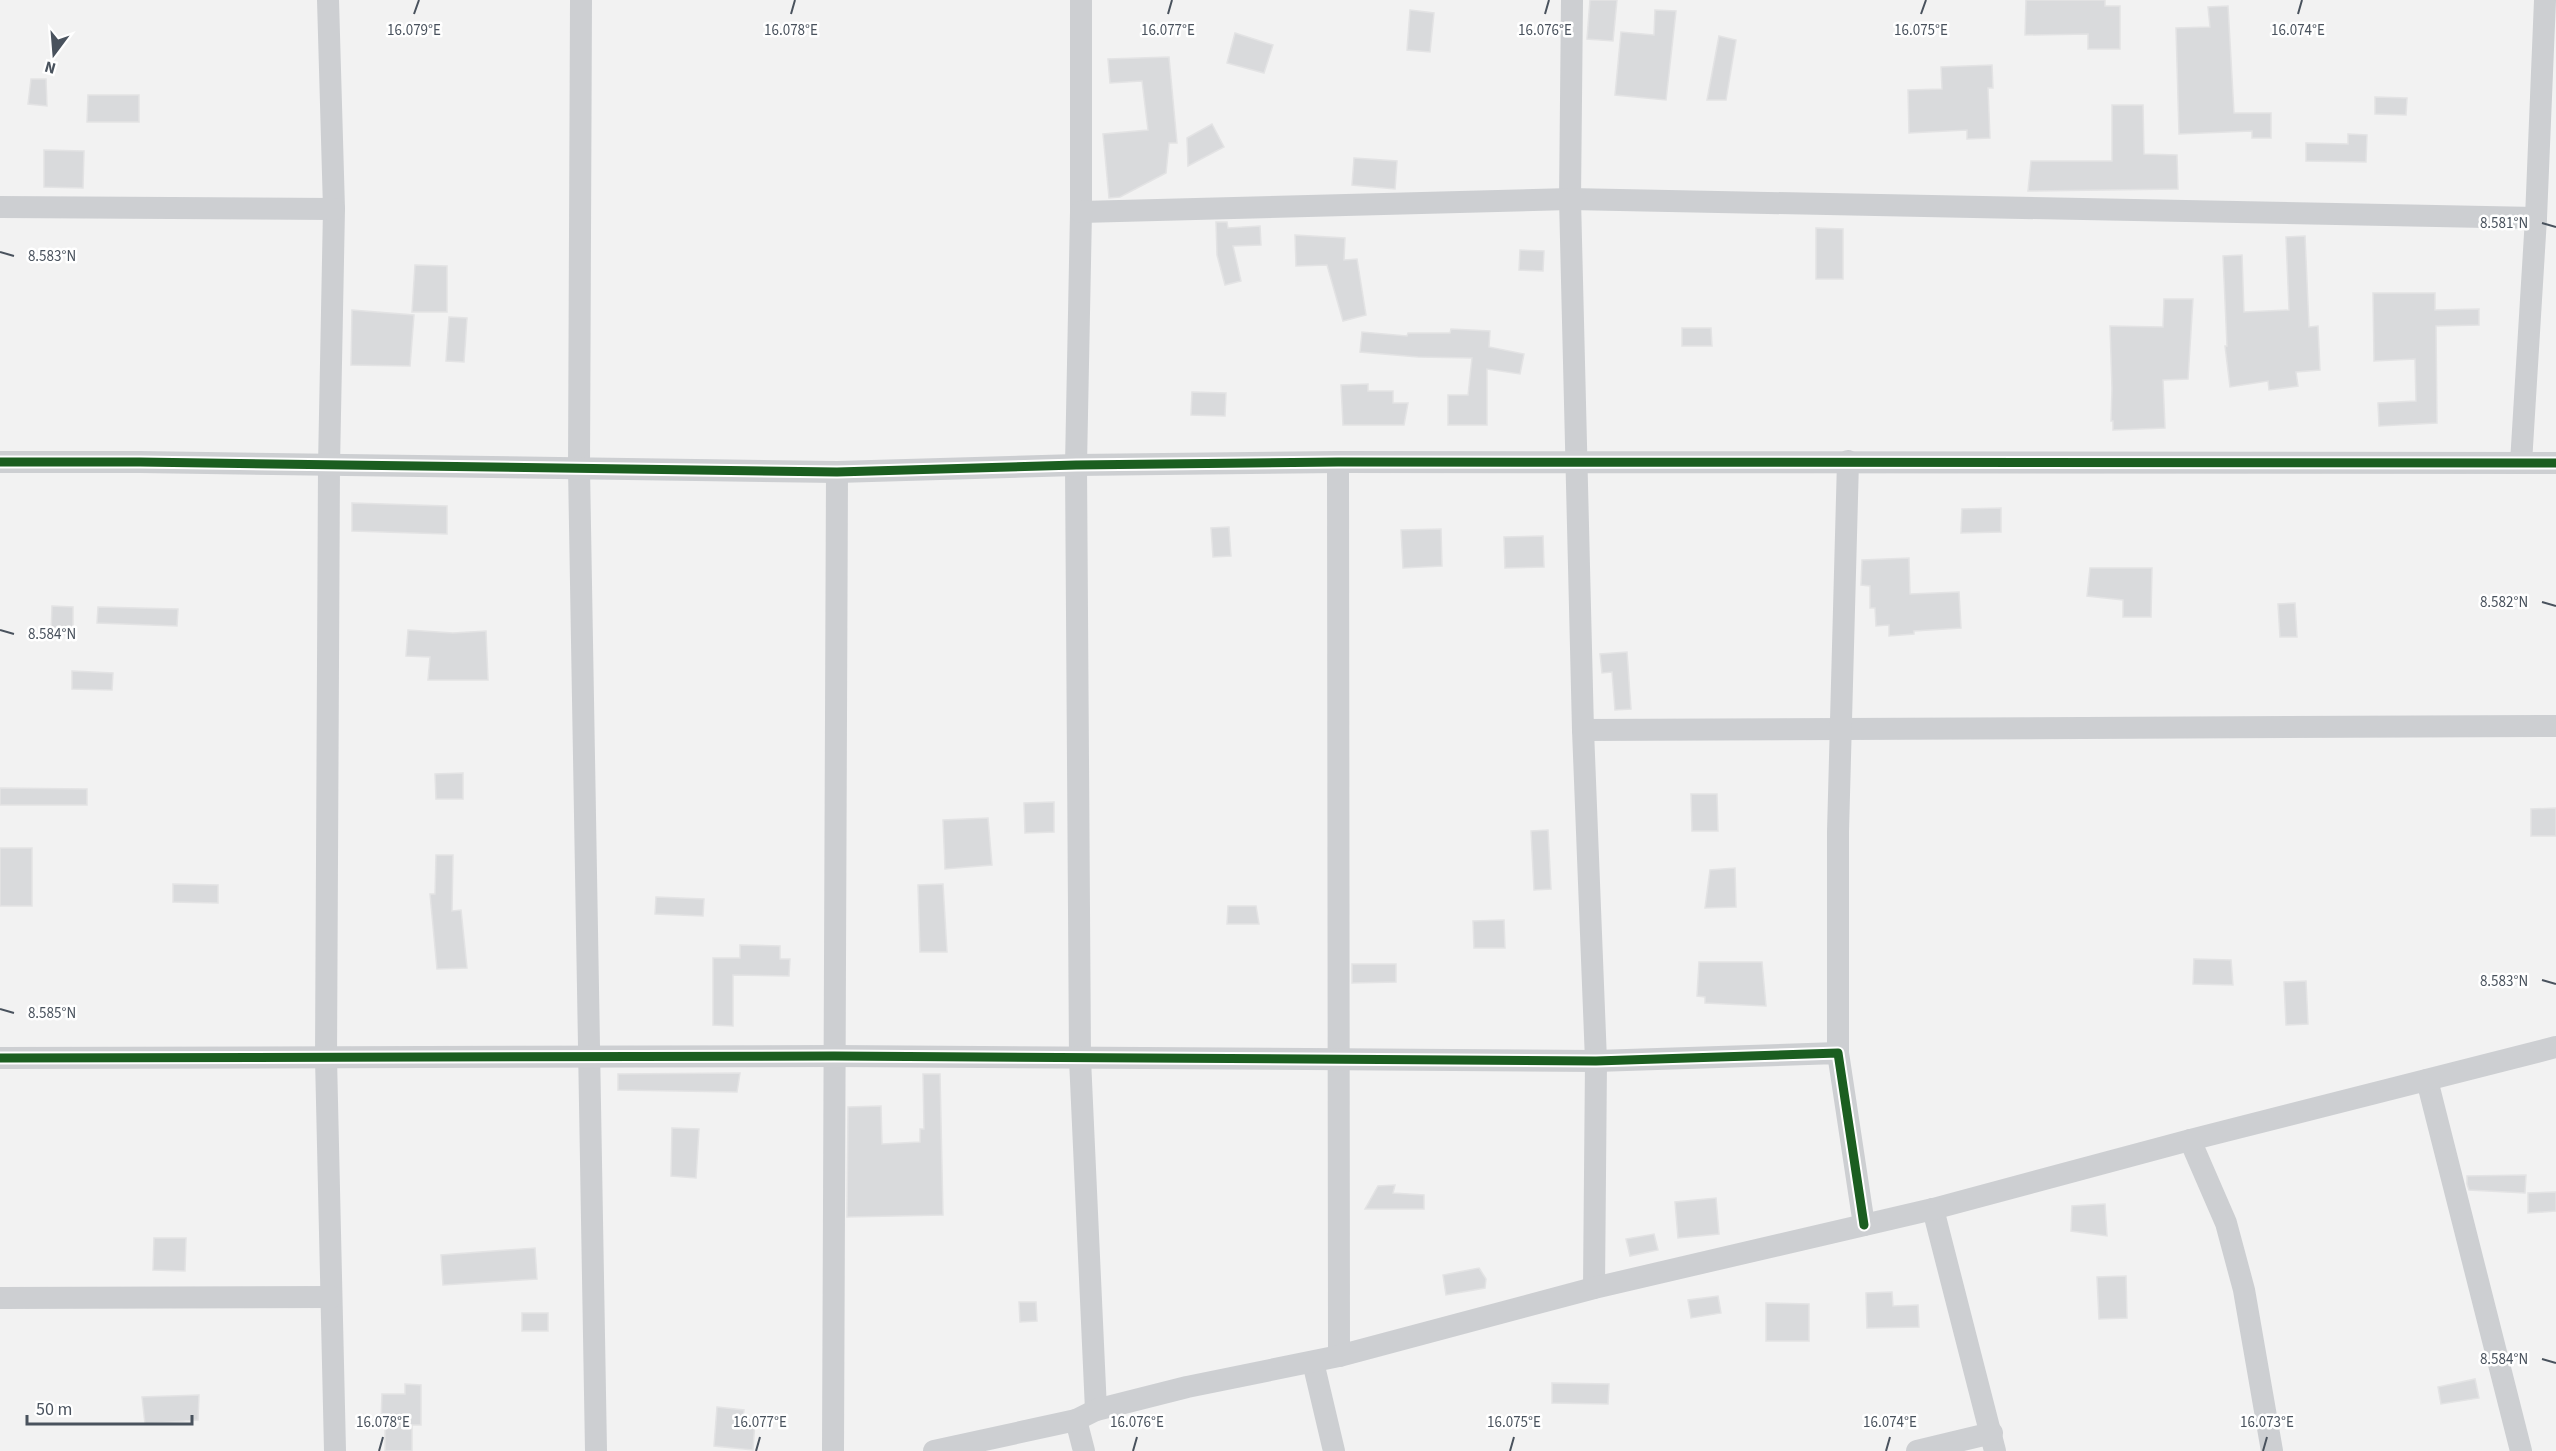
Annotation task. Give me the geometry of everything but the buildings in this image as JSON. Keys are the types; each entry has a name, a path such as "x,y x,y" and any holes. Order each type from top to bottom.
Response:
{"street":[{"path":"328,0 334,209 329,466 326,1058 335,1451"},
{"path":"582,0 579,468 596,1451"},
{"path":"1081,0 1076,465 1080,1059 1086,1415 1084,1451"},
{"path":"1572,0 1570,199 1583,730 1596,1061 1594,1288"},
{"path":"2522,463 2536,218 2545,0"},
{"path":"1080,212 1570,199 2536,218"},
{"path":"0,207 334,209"},
{"path":"1848,461 1840,729 1838,1053 1864,1225"},
{"path":"0,462 837,472 1076,465 1338,462 2556,463"},
{"path":"1338,462 1339,1356"},
{"path":"833,1451 837,472"},
{"path":"1583,730 2556,726"},
{"path":"934,1451 1086,1415 1187,1387 1339,1356 1594,1288 1933,1209 2190,1140 2556,1047"},
{"path":"0,1059 834,1056 1596,1061 1838,1053"},
{"path":"2427,1080 2521,1451"},
{"path":"2190,1140 2226,1223 2244,1290 2272,1451"},
{"path":"1917,1451 1993,1442 1933,1209"},
{"path":"0,1298 331,1297"},
{"path":"1312,1362 1334,1451"}],"cycle path":[{"path":"0,462 837,472 1076,465 1338,462 2556,463"},
{"path":"0,1058 834,1056 1596,1061 1838,1053 1864,1225"}]}
